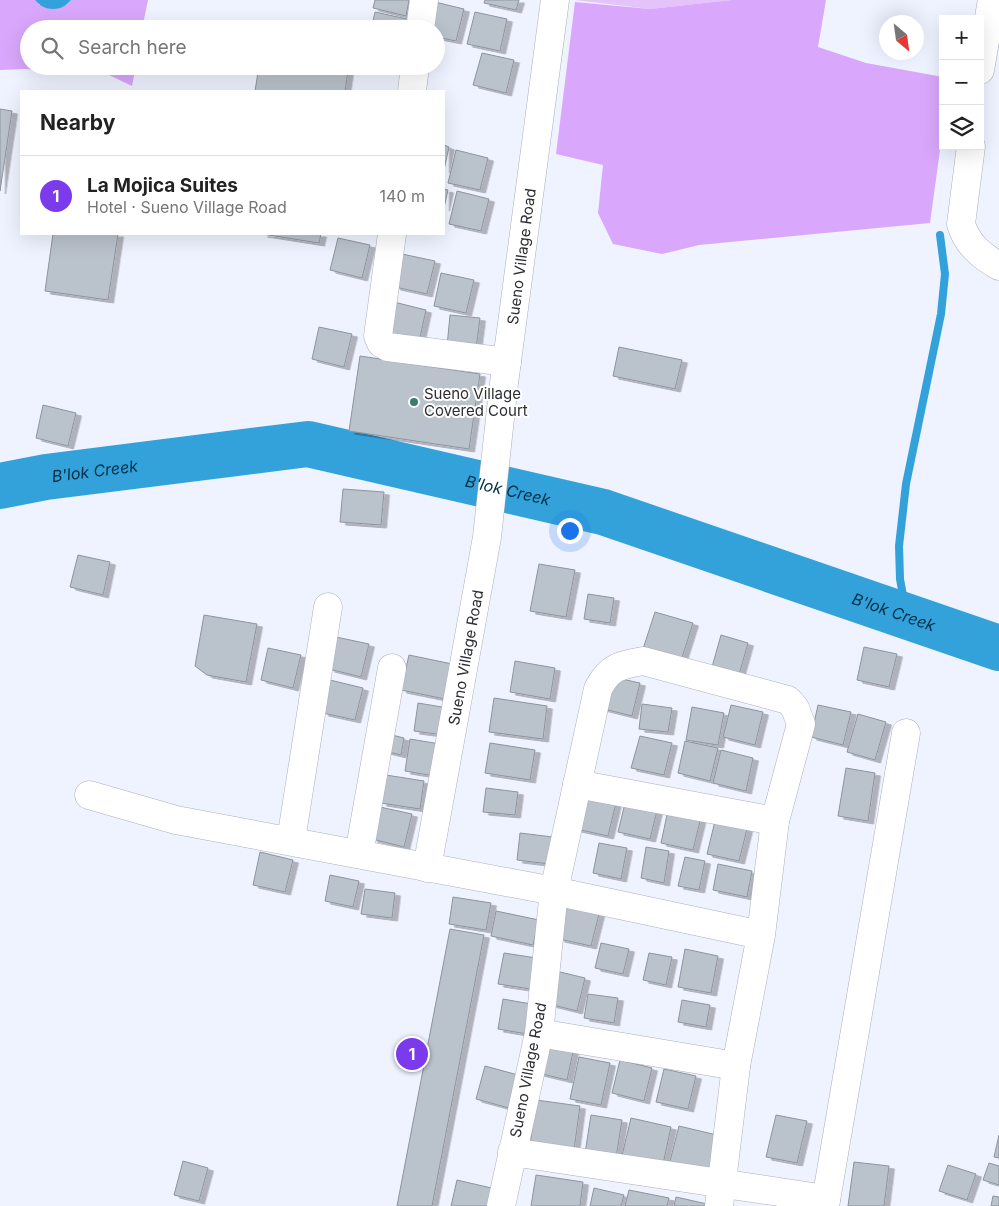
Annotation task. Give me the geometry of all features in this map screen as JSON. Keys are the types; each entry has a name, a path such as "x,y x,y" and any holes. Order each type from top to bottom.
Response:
{"street":[{"path":"421,20 424,0"},
{"name":"Sueno Village Road","path":"426,868 486,537 507,362 556,0"},
{"path":"982,60 992,0"},
{"path":"412,90 414,75"},
{"path":"970,150 961,224 964,235 973,246 986,258 999,266"},
{"path":"392,235 378,336 381,343 388,348 507,362"},
{"path":"291,840 328,607"},
{"name":"Sueno Village Road","path":"501,1206 538,1033 554,891 598,689 608,672 624,664 644,661 788,700 795,708 801,724 775,821 761,935 736,1066 720,1195"},
{"path":"359,854 392,668"},
{"path":"512,1152 720,1195 825,1203 906,732"},
{"path":"577,784 775,821"},
{"path":"89,795 176,820 291,840 426,868 554,891 761,935"},
{"path":"538,1033 736,1066"}],"shaded area":[{"path":"0,0 35,0 39,5 67,5 71,0 148,0 144,20 20,20 20,69 0,70"},
{"path":"575,0 732,0 650,9"},
{"path":"732,0 826,0 818,47 866,63 939,76 940,150 930,223 699,245 662,254 613,244 598,213 603,165 556,154 575,2 650,9"},
{"path":"109,75 134,75 132,86"}],"water":[{"path":"35,0 71,0 63,7 53,9 43,7"}],"building":[{"path":"375,0 409,0 406,16 373,8"},
{"path":"485,0 519,0 516,10 484,3"},
{"path":"431,1 464,9 456,41 445,39 445,20 427,20"},
{"path":"375,12 407,19 407,20 373,20"},
{"path":"475,12 507,19 500,51 467,44"},
{"path":"482,53 514,60 506,93 473,85"},
{"path":"258,75 347,75 345,90 255,90"},
{"path":"0,109 12,111 0,191"},
{"path":"445,145 449,147 445,165"},
{"path":"456,150 488,158 480,190 448,183"},
{"path":"445,189 448,190 445,204"},
{"path":"457,191 489,199 481,231 449,224"},
{"path":"53,235 118,235 108,300 45,291"},
{"path":"268,235 321,235 319,243"},
{"path":"338,238 370,245 362,278 330,270"},
{"path":"402,254 435,261 427,294 395,287"},
{"path":"441,273 474,280 466,313 434,306"},
{"path":"394,302 426,310 419,342 386,335"},
{"path":"450,315 480,318 476,349 447,346"},
{"path":"319,327 352,334 344,367 312,359"},
{"path":"619,347 682,360 675,389 613,376"},
{"name":"Sueno Village Covered Court","path":"360,356 480,374 469,449 349,431"},
{"path":"43,405 76,413 68,446 36,438"},
{"path":"343,489 384,492 381,525 340,522"},
{"path":"78,555 110,562 103,595 70,587"},
{"path":"539,564 575,570 566,617 530,611"},
{"path":"588,594 614,598 610,623 584,619"},
{"path":"655,612 693,623 680,664 642,652"},
{"path":"204,615 257,624 246,682 207,675 195,666"},
{"path":"721,635 748,643 739,675 712,667"},
{"path":"336,637 369,644 361,677 329,669"},
{"path":"864,647 897,654 889,687 857,680"},
{"path":"268,648 301,655 293,688 261,680"},
{"path":"409,655 457,665 450,700 401,690"},
{"path":"515,661 555,668 550,699 510,692"},
{"path":"608,676 640,683 632,716 600,708"},
{"path":"330,680 363,688 355,720 323,713"},
{"path":"494,698 547,706 543,739 489,732"},
{"path":"418,703 448,708 444,735 414,731"},
{"path":"642,704 672,708 668,732 639,729"},
{"path":"731,705 763,712 755,745 723,737"},
{"path":"818,705 851,712 843,745 811,737"},
{"path":"692,707 724,713 718,745 686,740"},
{"path":"858,714 886,722 875,760 847,752"},
{"path":"388,734 404,738 401,755 384,751"},
{"path":"640,736 672,743 664,775 631,768"},
{"path":"410,739 440,744 435,776 405,771"},
{"path":"685,741 718,748 710,781 678,773"},
{"path":"490,743 535,750 530,780 485,773"},
{"path":"721,750 753,758 746,791 713,783"},
{"path":"846,768 875,773 868,821 838,816"},
{"path":"386,775 424,781 420,809 381,803"},
{"path":"486,788 518,792 515,815 483,812"},
{"path":"584,796 616,803 608,836 576,829"},
{"path":"626,799 658,807 650,839 618,832"},
{"path":"380,807 412,814 404,847 372,839"},
{"path":"668,810 701,817 693,850 661,843"},
{"path":"715,821 747,829 739,861 707,854"},
{"path":"520,833 553,837 550,864 517,860"},
{"path":"599,843 627,848 621,879 593,873"},
{"path":"646,847 669,851 664,883 641,878"},
{"path":"260,852 293,860 285,892 253,885"},
{"path":"685,857 705,861 699,890 678,886"},
{"path":"718,864 752,871 747,897 713,890"},
{"path":"330,875 359,881 353,907 325,901"},
{"path":"365,889 395,893 392,918 361,914"},
{"path":"453,897 491,903 486,930 449,924"},
{"path":"566,906 599,914 591,946 559,939"},
{"path":"496,911 539,920 533,945 491,936"},
{"path":"450,929 484,935 432,1206 397,1206"},
{"path":"601,943 629,949 623,974 595,968"},
{"path":"685,949 718,956 711,993 678,987"},
{"path":"504,953 543,959 537,990 498,984"},
{"path":"649,953 672,957 666,985 643,980"},
{"path":"552,970 585,978 577,1011 545,1003"},
{"path":"588,994 618,998 614,1023 584,1018"},
{"path":"503,999 531,1004 527,1034 498,1029"},
{"path":"682,1000 710,1005 706,1027 678,1022"},
{"path":"542,1040 574,1047 567,1080 534,1072"},
{"path":"579,1057 610,1063 601,1105 570,1099"},
{"path":"620,1060 652,1068 644,1101 612,1093"},
{"path":"485,1066 518,1075 509,1108 476,1099"},
{"path":"664,1069 696,1076 688,1109 656,1102"},
{"path":"536,1100 580,1106 574,1150 530,1145"},
{"path":"591,1115 622,1120 616,1158 585,1153"},
{"path":"776,1115 807,1121 797,1163 766,1157"},
{"path":"631,1118 671,1127 662,1169 621,1160"},
{"path":"679,1126 721,1136 711,1179 668,1169"},
{"path":"999,1135 999,1158 994,1157"},
{"path":"183,1161 208,1168 199,1201 174,1195"},
{"path":"854,1162 889,1166 884,1206 848,1206"},
{"path":"989,1163 999,1166 999,1185 983,1180"},
{"path":"948,1165 976,1174 967,1200 939,1191"},
{"path":"536,1175 583,1182 580,1206 531,1206"},
{"path":"457,1180 500,1190 496,1206 451,1206"},
{"path":"594,1188 624,1195 621,1206 590,1206"},
{"path":"629,1190 669,1198 667,1206 625,1206"},
{"path":"993,1196 999,1197 999,1206 991,1206"},
{"path":"676,1197 716,1206 674,1206"}],"waterway":[{"path":"907,617 900,579 899,546 906,484 941,314 945,274 940,235"},
{"name":"B'lok Creek","path":"0,486 46,477 308,444 603,512 999,648"}],"place":[{"name":"Sueno Village Covered Court","path":"414,402"},
{"name":"La Mojica Suites","path":"412,1054"}]}
